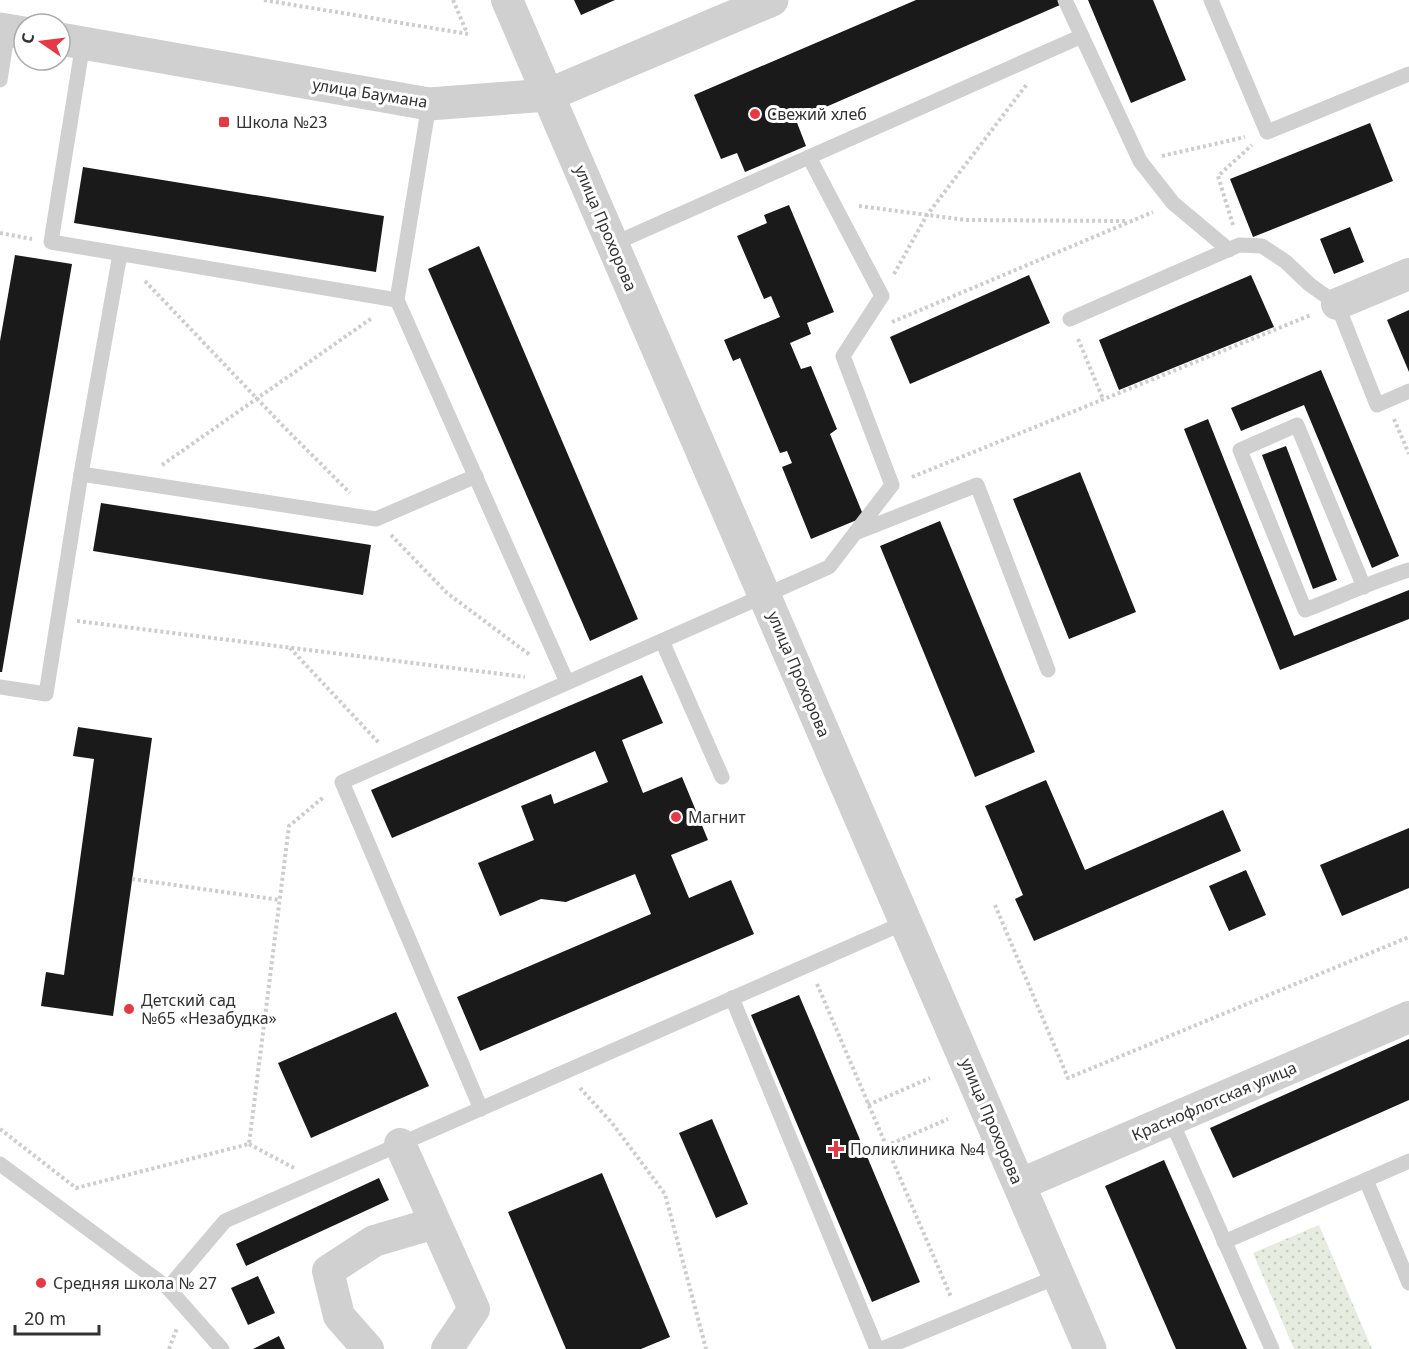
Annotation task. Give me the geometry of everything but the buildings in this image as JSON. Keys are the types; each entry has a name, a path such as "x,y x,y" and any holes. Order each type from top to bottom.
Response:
{"street":[{"name":"улица Прохорова","path":"507,0 1090,1349"},
{"name":"улица Баумана","path":"72,41 429,104 548,95 772,0"},
{"path":"1337,304 1409,274"},
{"name":"Краснофлотская улица","path":"1019,1185 1409,1017"},
{"path":"400,1144 474,1309 447,1349"},
{"path":"368,1349 339,1316 328,1271 374,1241 435,1223"}],"lane":[{"path":"1065,0 1140,161 1173,203 1234,248"},
{"path":"1211,0 1267,132 1409,74"},
{"path":"0,80 11,31"},
{"path":"613,243 1082,36"},
{"path":"69,72 51,242 397,300"},
{"path":"429,104 397,300 567,682"},
{"path":"481,1109 342,782 828,567 892,485 843,356 882,296 809,157"},
{"path":"1070,319 1234,248 1262,246 1286,262 1309,284 1337,304 1377,405 1409,392"},
{"path":"0,687 46,693 81,474 120,254"},
{"path":"1364,587 1298,424 1240,450 1305,610 1409,570"},
{"path":"81,474 376,519 476,476"},
{"path":"855,533 977,485 1048,670"},
{"path":"662,641 722,777"},
{"path":"168,1288 225,1221 906,922"},
{"path":"732,998 877,1349"},
{"path":"1171,1120 1272,1349"},
{"path":"1224,1242 1409,1161"},
{"path":"0,1164 168,1288 222,1349"},
{"path":"1366,1180 1409,1283"},
{"path":"882,1349 1059,1276"}],"path":[{"path":"264,0 468,34 453,0"},
{"path":"882,296 927,215 1054,49"},
{"path":"1140,161 1267,132"},
{"path":"1234,248 1218,176 1267,132"},
{"path":"833,202 966,220 1130,222"},
{"path":"855,338 1173,203"},
{"path":"0,232 51,242"},
{"path":"120,254 256,398 447,593 530,655"},
{"path":"137,483 397,300"},
{"path":"892,485 1337,304"},
{"path":"1070,319 1103,399"},
{"path":"1386,401 1408,451"},
{"path":"58,619 567,682"},
{"path":"290,648 393,759"},
{"path":"249,1144 289,826 342,782"},
{"path":"132,879 280,900"},
{"path":"995,905 1068,1078 1409,937"},
{"path":"809,964 959,1317"},
{"path":"566,1071 612,1123 664,1194 706,1349"},
{"path":"868,1105 930,1078"},
{"path":"886,1146 948,1119"},
{"path":"0,1129 76,1188 249,1144 317,1181"}],"shaded area":[{"path":"1319,1225 1372,1349 1294,1349 1253,1253"}],"place":[{"name":"Свежий хлеб","path":"755,114"},
{"name":"Школа №23","path":"224,122"},
{"name":"Магнит","path":"676,817"},
{"name":"Детский сад №65 «Незабудка»","path":"129,1009"},
{"name":"Поликлиника №4","path":"836,1149"},
{"name":"Средняя школа № 27","path":"41,1283"}]}
